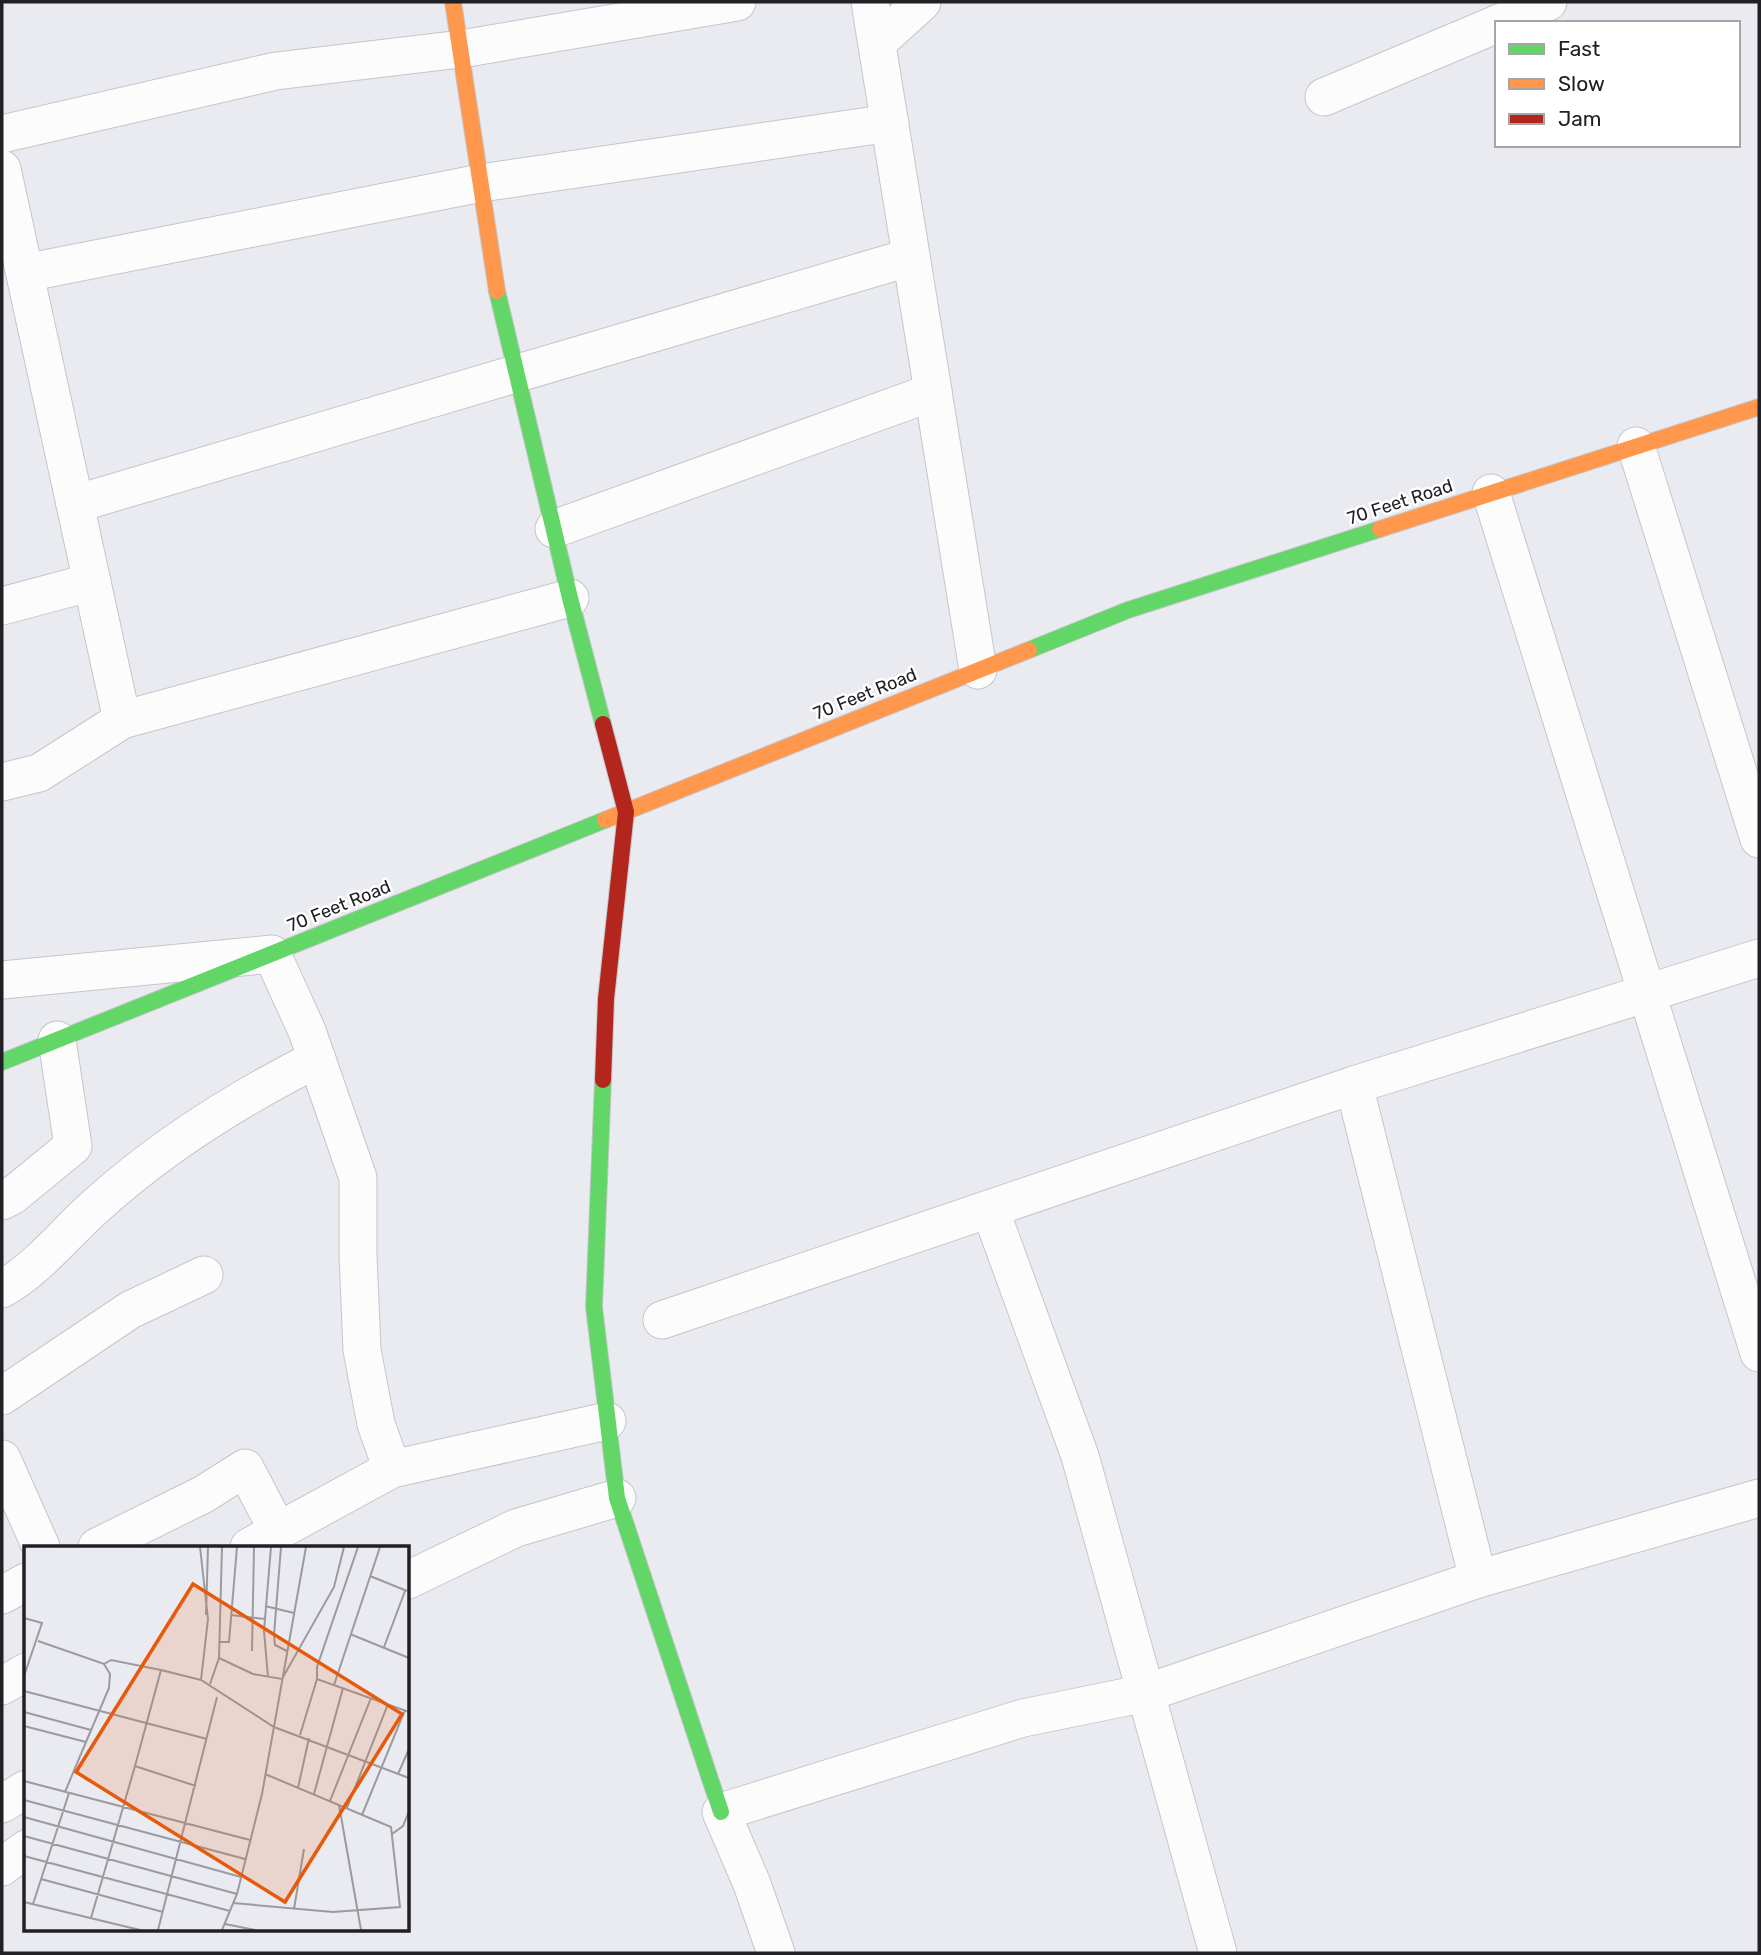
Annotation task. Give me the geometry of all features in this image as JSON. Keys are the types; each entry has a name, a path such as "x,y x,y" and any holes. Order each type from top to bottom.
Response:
{"street":[{"path":"453,2 500,308 570,598 626,812 606,999 594,1307 617,1498 721,1812 752,1884 776,1953"},
{"path":"2,134 275,71 461,49 737,2"},
{"path":"870,2 978,670"},
{"path":"877,43 922,2"},
{"path":"1503,21 1548,2"},
{"path":"1324,97 1495,24"},
{"path":"25,273 481,183 890,123"},
{"path":"2,169 122,720"},
{"path":"75,504 911,257"},
{"path":"554,529 933,392"},
{"name":"70 Feet Road","path":"2,1062 1128,610 1759,407"},
{"path":"1636,446 1759,839"},
{"path":"1491,493 1759,1353"},
{"path":"2,606 92,582"},
{"path":"2,782 39,773 122,720 570,598"},
{"path":"2,980 272,954 307,1031 358,1178 362,1350 376,1424 392,1469"},
{"path":"662,1320 1354,1085 1759,958"},
{"path":"2,1201 12,1196 73,1146 57,1040"},
{"path":"2,1289 20,1279 99,1203 174,1143 261,1087 317,1059"},
{"path":"1354,1085 1478,1579"},
{"path":"990,1209 1080,1456 1218,1953"},
{"path":"2,1396 130,1310 204,1275"},
{"path":"99,1546 204,1494 245,1468 264,1539 392,1469 607,1421"},
{"path":"2,1459 41,1546"},
{"path":"410,1579 516,1528 617,1498"},
{"path":"721,1812 1023,1718 1146,1693 1478,1579 1759,1498"},
{"path":"2,1595 24,1584"},
{"path":"2,1686 24,1673"},
{"path":"2,1804 24,1790"},
{"path":"2,1867 24,1851"}],"traffic: fast":[{"path":"497,291 603,724"},
{"path":"1029,650 1128,610 1380,529"},
{"path":"2,1062 605,820"},
{"path":"603,1080 594,1307 617,1498 721,1812"}],"traffic: slow":[{"path":"453,2 497,291"},
{"path":"1380,529 1759,407"},
{"path":"605,820 1029,650"}],"traffic: jam":[{"path":"603,724 626,812 606,999 603,1080"}]}
